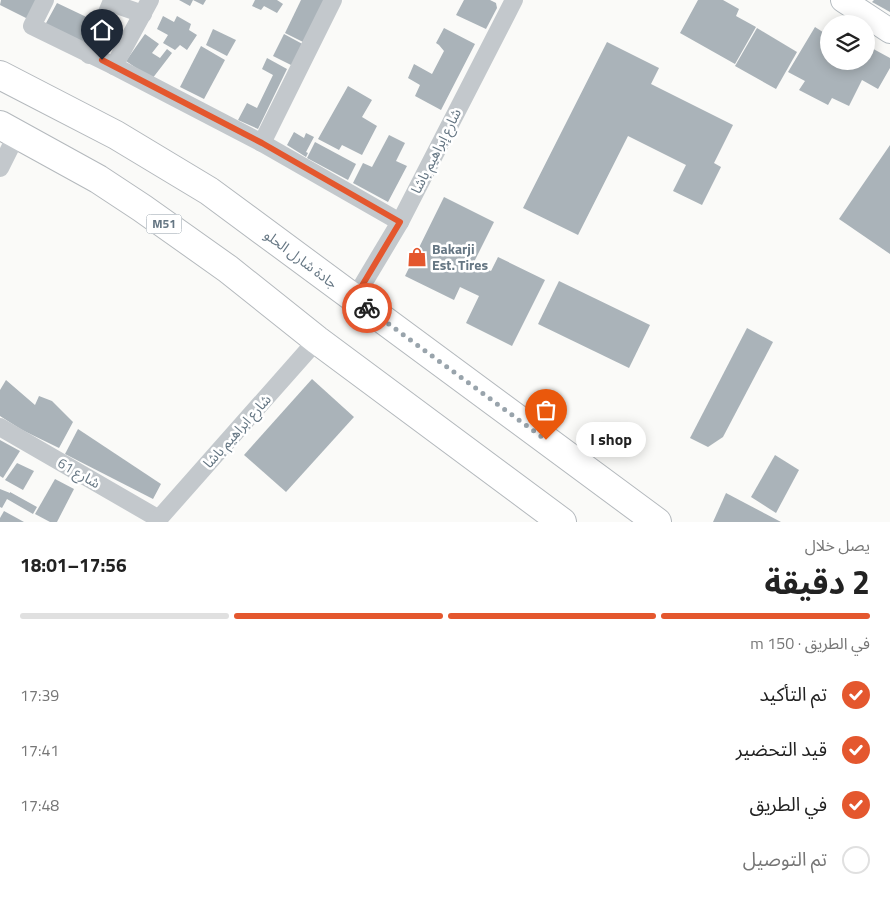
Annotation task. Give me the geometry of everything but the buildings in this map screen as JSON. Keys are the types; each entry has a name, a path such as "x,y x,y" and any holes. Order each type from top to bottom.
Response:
{"highway":[{"name":"جادة شارل الحلو","path":"0,74 116,135 210,191 657,522"},
{"name":"M51","path":"8,129 98,179 142,208 228,270 317,340 562,522"}],"street":[{"path":"45,0 32,26 114,66 262,143 400,222"},
{"path":"262,143 334,0"},
{"name":"شارع إبراهيم باشا","path":"354,299 400,222 514,0"},
{"path":"843,0 890,31"},
{"path":"89,55 111,3 147,7 114,66"},
{"path":"0,168 8,129"},
{"name":"شارع ابراهيم باشا","path":"157,520 317,340"},
{"name":"شارع 61","path":"0,427 157,520"}],"way so far":[{"path":"367,308 546,440"}],"place":[{"name":"Bakarji Est. Tires","path":"417,257"},
{"name":"I shop","path":"546,440"}],"route":[{"path":"102,60 262,143 400,222 354,299 367,308"}]}
